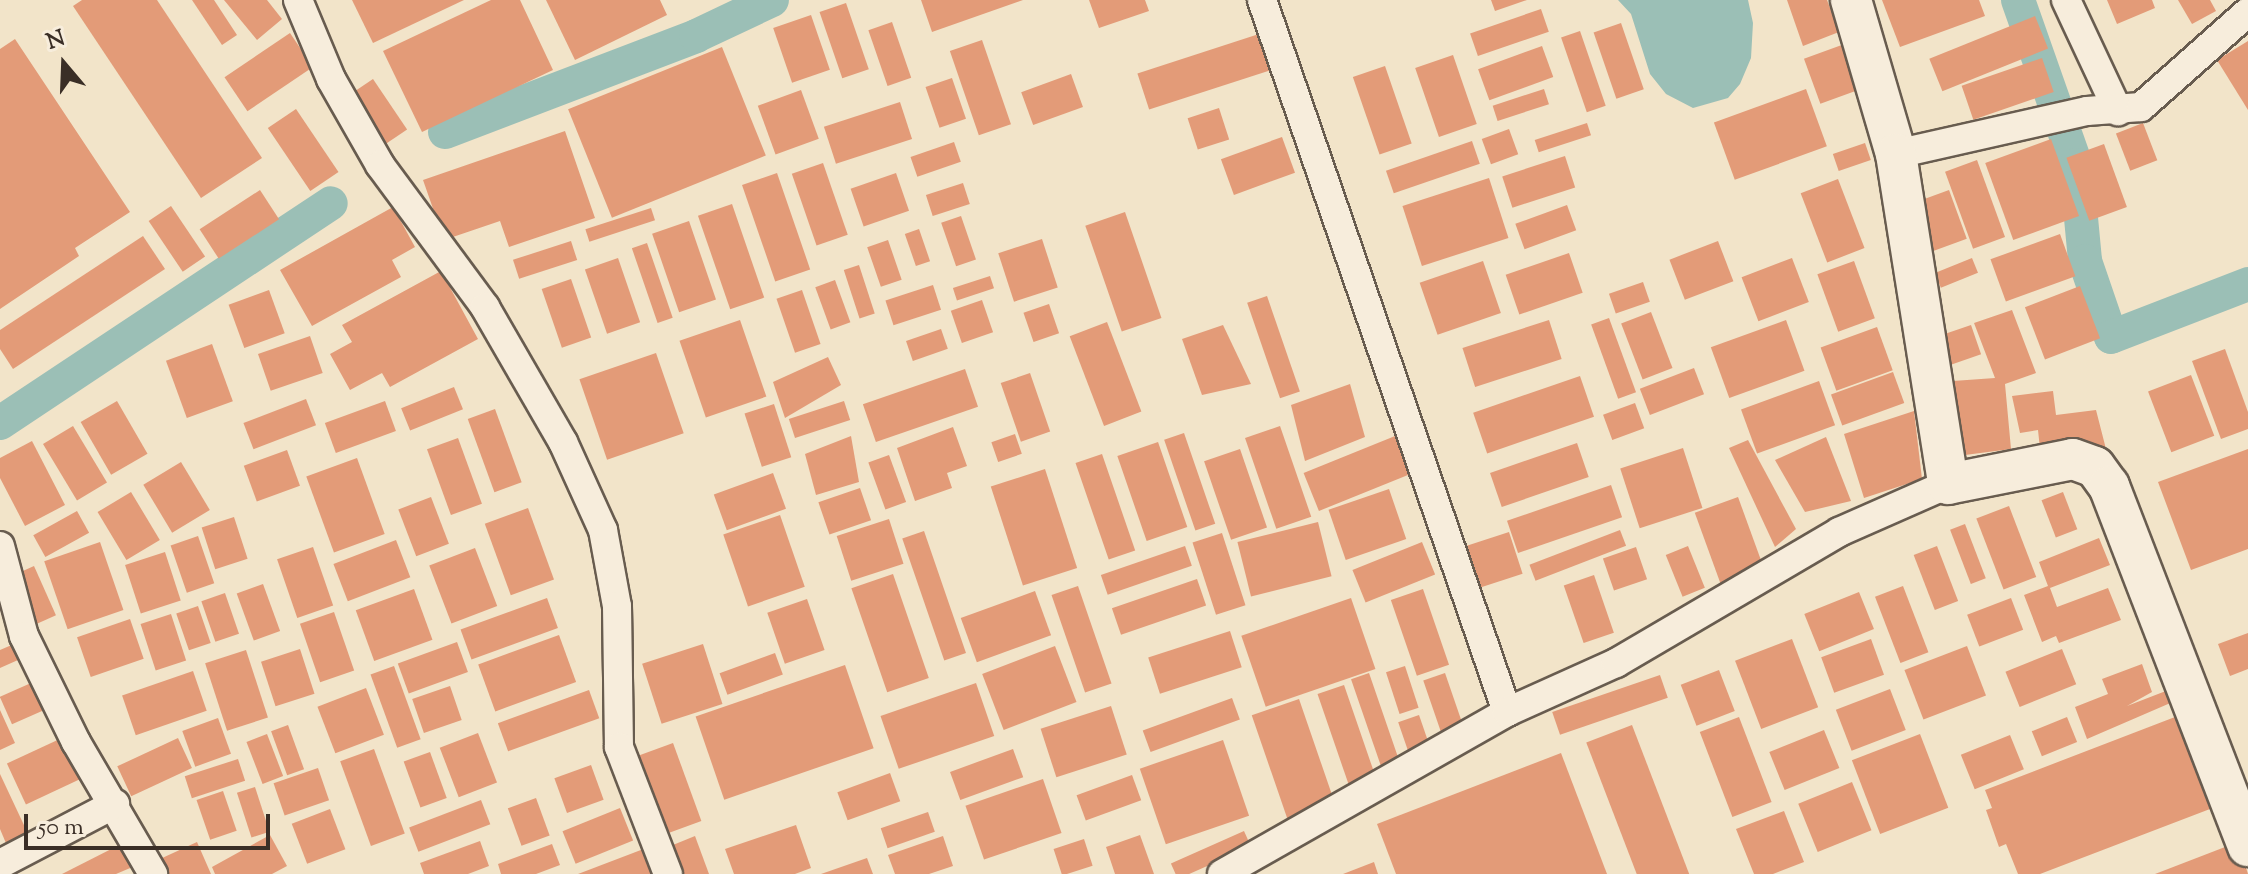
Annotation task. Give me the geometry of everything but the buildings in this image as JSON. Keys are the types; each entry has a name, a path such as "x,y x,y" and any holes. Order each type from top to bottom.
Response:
{"street":[{"path":"298,0 331,79 380,165 485,307 563,442 603,530 617,606 619,747 668,874"},
{"path":"1262,0 1507,712"},
{"path":"1851,0 1896,154 1948,484"},
{"path":"2066,0 2118,111"},
{"path":"1896,154 2087,111 2118,111 2150,100 2248,12"},
{"path":"1222,874 1507,712 1616,663 1839,532 1948,484 2073,459 2095,467 2109,486 2248,846"},
{"path":"0,546 24,636 76,742 115,804 153,874"},
{"path":"0,864 115,804"}],"water":[{"path":"1618,0 1748,0 1753,23 1751,58 1740,84 1728,98 1693,108 1666,94 1650,74 1631,14"}],"waterway":[{"path":"445,132 696,36 772,0"},
{"path":"2018,0 2076,165 2085,261 2111,337 2248,284"},
{"path":"0,423 331,203"}]}
